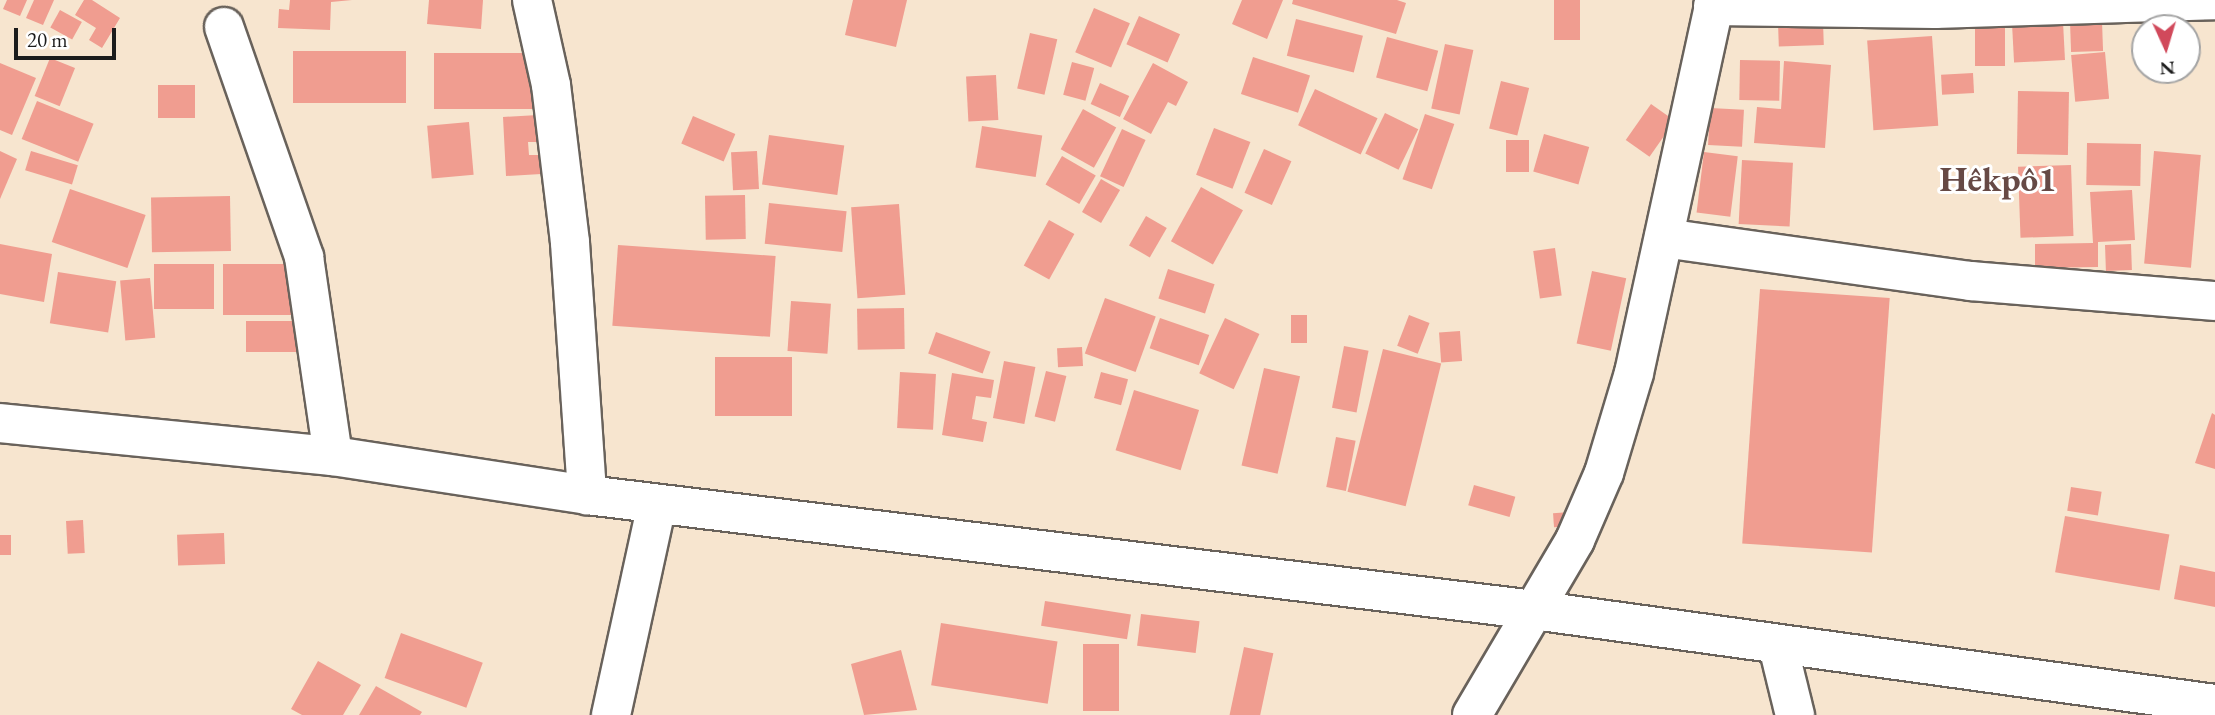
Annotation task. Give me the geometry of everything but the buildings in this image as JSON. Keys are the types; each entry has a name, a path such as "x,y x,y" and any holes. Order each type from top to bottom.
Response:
{"street":[{"path":"531,0 551,85 570,243 587,495"},
{"path":"1472,715 1576,540 1604,473 1634,373 1714,3 1936,9 2215,0"},
{"path":"225,27 304,257 333,456"},
{"path":"1664,238 1971,281 2215,301"},
{"path":"0,423 333,456 587,495 1534,610 1778,646 2215,704"},
{"path":"611,715 657,504"},
{"path":"1778,646 1795,715"}],"district":[{"name":"Hêkpô1","path":"1998,179"}]}
